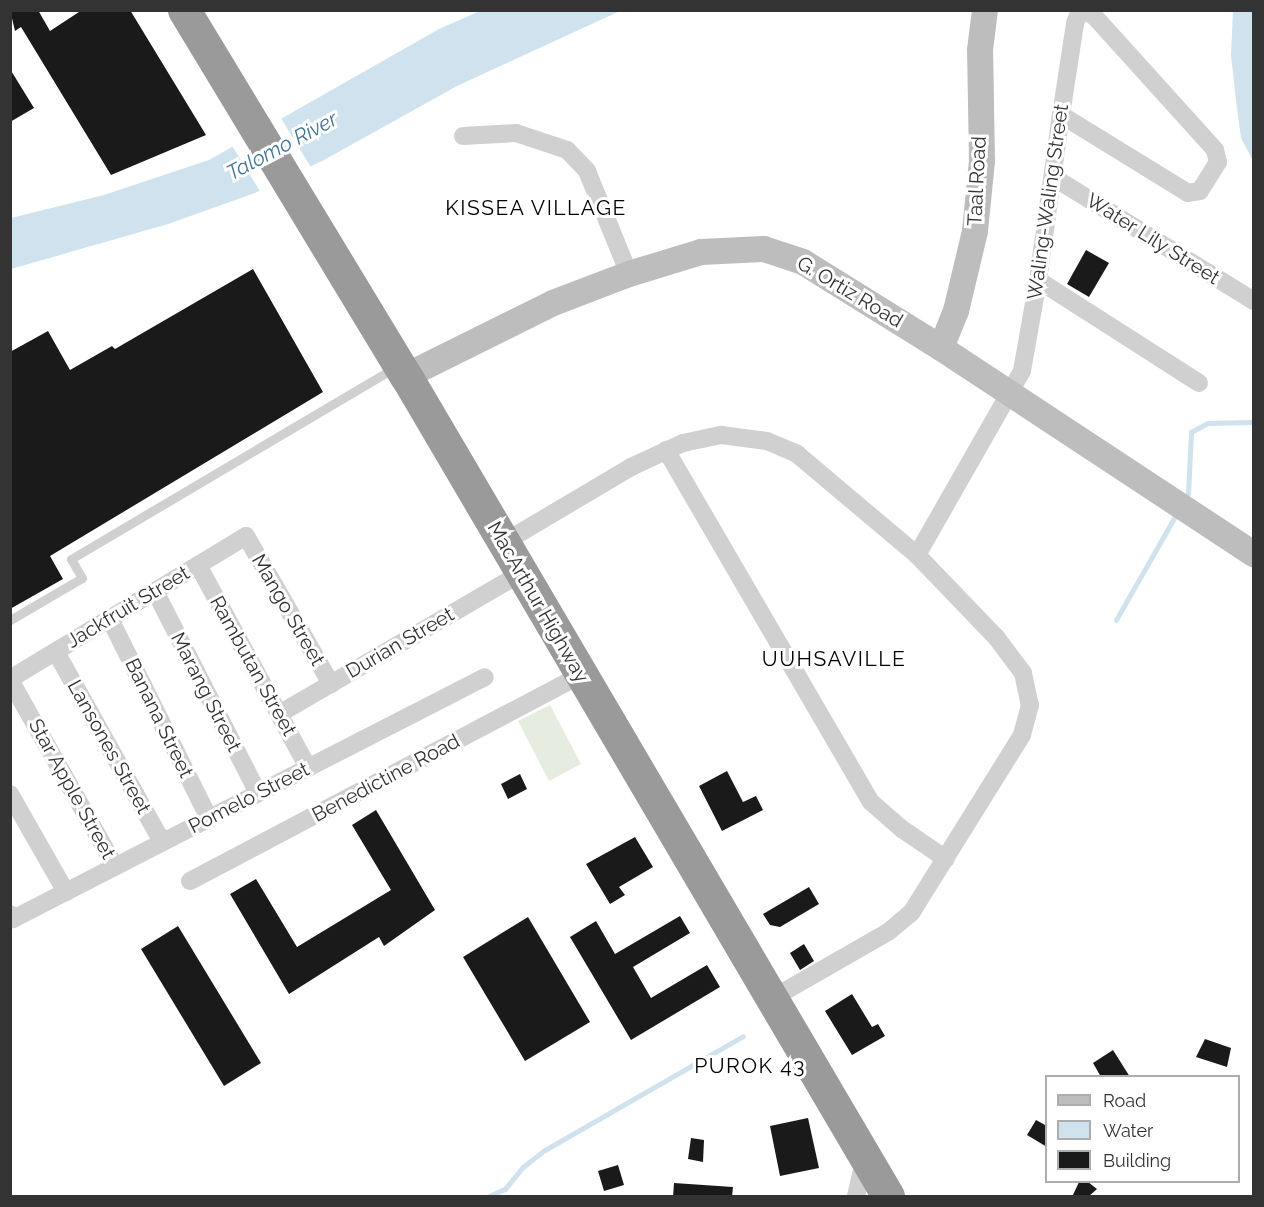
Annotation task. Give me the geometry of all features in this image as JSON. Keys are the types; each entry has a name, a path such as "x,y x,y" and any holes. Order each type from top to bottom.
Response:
{"highway":[{"name":"MacArthur Highway","path":"184,10 402,370 888,1197"}],"street":[{"name":"Taal Road","path":"941,348 956,311 975,231 982,161 980,50 985,10"},
{"name":"Waling-Waling Street","path":"917,555 1013,392 1025,358 1075,22 1082,11"},
{"path":"1061,115 1188,193 1200,191 1218,162 1215,150 1103,26 1090,13 1082,11"},
{"path":"463,136 516,133 567,150 587,171 630,274"},
{"name":"Water Lily Street","path":"1053,177 1254,301"},
{"name":"G. Ortiz Road","path":"402,370 553,303 630,274 701,252 737,247 782,253 1013,392 1254,554"},
{"path":"1038,280 1199,383"},
{"path":"503,543 666,450 702,437 721,435 753,437 783,446 854,499 917,555 996,637 1019,666 1028,688 1027,719 1014,751 921,901 901,922 771,999"},
{"path":"666,450 871,802 902,830 946,859"},
{"name":"Jackfruit Street","path":"10,680 246,536"},
{"name":"Mango Street","path":"246,536 331,684"},
{"name":"Rambutan Street","path":"198,565 308,768"},
{"name":"Durian Street","path":"279,714 521,573"},
{"name":"Marang Street","path":"155,591 258,793"},
{"name":"Banana Street","path":"110,618 209,818"},
{"name":"Lansones Street","path":"56,652 162,842"},
{"name":"Benedictine Road","path":"190,881 581,675"},
{"name":"Pomelo Street","path":"12,916 115,867 485,677"},
{"name":"Star Apple Street","path":"10,680 115,867"},
{"path":"10,794 66,891"},
{"path":"856,1197 865,1157"}],"lane":[{"path":"10,620 82,578 71,559 402,370"}],"shaded area":[{"path":"550,705 581,764 549,781 518,721"}],"water":[{"name":"Talomo River","path":"480,11 620,11 457,86 324,160 255,193 168,224 11,269 11,218 104,195 209,160 439,29"},
{"path":"1233,11 1253,11 1253,161 1241,138 1231,55"}],"pier":[{"path":"279,115 312,169 261,193 231,144"}],"building":[{"path":"10,10 38,10 50,31 82,10 130,10 206,135 111,175 21,27 15,31"},
{"path":"10,69 34,108 10,122"},
{"path":"1086,250 1109,263 1089,297 1067,284"},
{"path":"253,269 323,392 50,556 63,579 10,609 10,352 48,331 70,370 112,346 115,349"},
{"path":"727,771 743,802 756,796 763,810 722,831 699,786"},
{"path":"520,774 527,789 508,799 501,784"},
{"path":"376,810 435,910 384,946 379,937 289,994 230,894 256,879 297,947 391,890 352,825"},
{"path":"635,837 653,867 619,887 625,895 610,904 586,864"},
{"path":"809,887 819,904 780,927 770,925 763,914"},
{"path":"680,916 690,933 633,967 651,998 707,965 720,987 631,1040 570,937 596,921 615,954"},
{"path":"528,917 590,1022 525,1061 463,957"},
{"path":"178,926 261,1063 224,1086 141,949"},
{"path":"804,944 814,961 800,970 790,953"},
{"path":"852,994 872,1027 878,1024 885,1036 852,1055 825,1011"},
{"path":"1205,1039 1231,1048 1227,1067 1196,1057"},
{"path":"1113,1050 1129,1075 1100,1075 1093,1063"},
{"path":"808,1118 819,1168 780,1176 770,1126"},
{"path":"1036,1120 1045,1125 1045,1146 1027,1135"},
{"path":"691,1138 704,1140 703,1162 688,1159"},
{"path":"618,1165 624,1185 604,1191 598,1171"},
{"path":"674,1183 733,1187 732,1197 673,1197"},
{"path":"1079,1183 1089,1183 1097,1189 1088,1197 1072,1197"}],"waterway":[{"path":"1188,494 1191,432 1208,423 1254,422"},
{"path":"1116,620 1176,515"},
{"path":"489,1196 505,1189 523,1167 545,1150 743,1036"}],"district":[{"name":"KISSEA VILLAGE","path":"536,208"},
{"name":"UUHSAVILLE","path":"834,659"},
{"name":"PUROK 43","path":"750,1066"}]}
